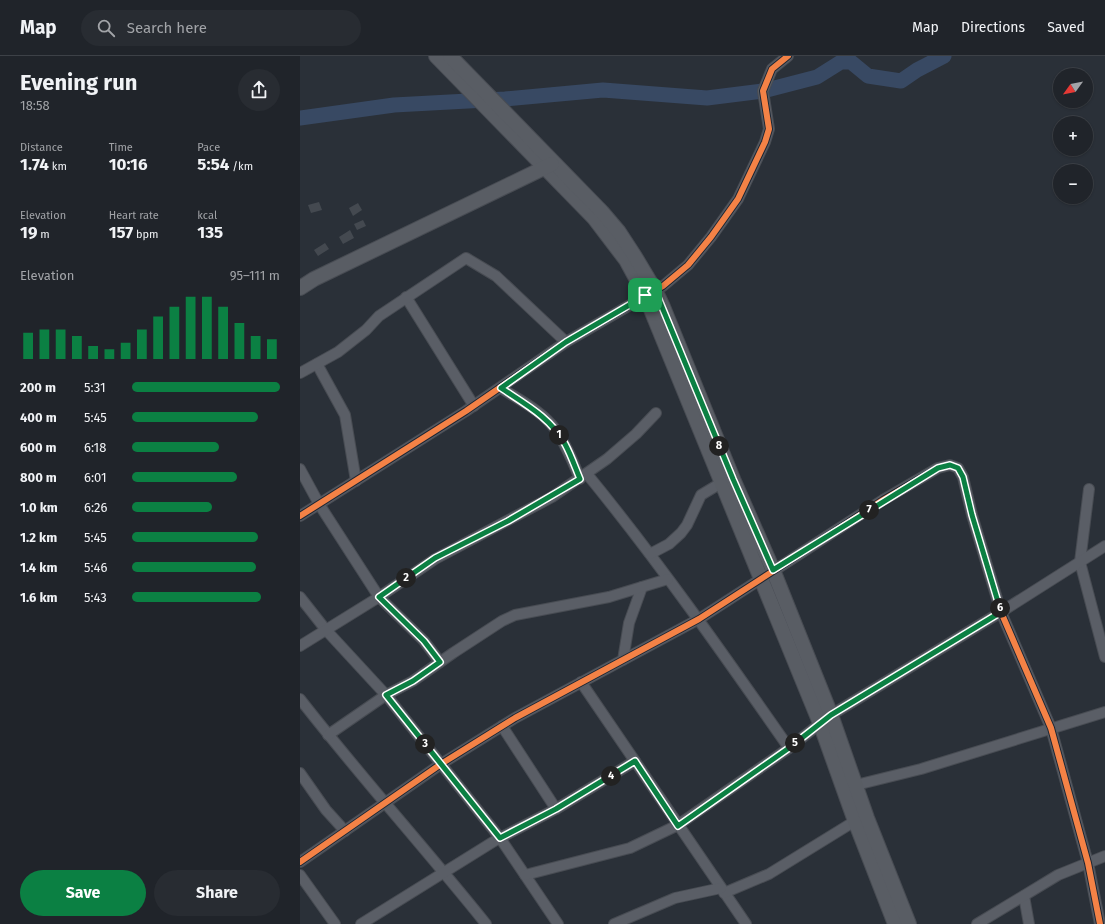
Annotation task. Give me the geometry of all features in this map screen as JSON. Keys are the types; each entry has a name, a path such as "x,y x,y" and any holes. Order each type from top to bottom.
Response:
{"main road":[{"path":"444,57 524,141 549,166 602,212 619,232 650,293 733,479 768,574 826,719 856,785 910,924"},
{"path":"300,288 549,166"},
{"path":"650,293 721,483 768,574"},
{"path":"826,719 855,821 894,924"}],"street":[{"path":"300,516 474,406 566,342 650,293 688,265 711,237 738,199 765,142 769,129 762,92 772,68 788,56"},
{"path":"300,373 338,352 366,330 379,316 466,258 496,276 566,342"},
{"path":"406,297 474,406"},
{"path":"317,364 346,416 356,481"},
{"path":"501,388 536,411 554,428 583,476 650,554 699,619 789,748"},
{"path":"300,646 379,597 435,558 508,521 583,476 636,434 656,413"},
{"path":"300,862 441,764 502,726 699,619 890,496 938,468 950,465 958,468 963,477 972,515 1001,612 1051,728 1088,863 1100,924"},
{"path":"300,469 319,504 379,597 424,641 440,662"},
{"path":"650,554 669,544 681,534 687,525 701,495 721,483"},
{"path":"1089,489 1080,562 1105,657"},
{"path":"525,875 630,848 678,826 789,748 826,719 1001,612 1105,546"},
{"path":"328,735 386,695 413,681 502,621 515,615 609,597 668,578"},
{"path":"623,660 629,624 642,587"},
{"path":"300,597 326,630 386,695 500,838 558,924"},
{"path":"581,682 746,924"},
{"path":"300,699 384,804 445,873 486,924"},
{"path":"856,785 921,769 1105,712"},
{"path":"502,726 556,809"},
{"path":"361,924 500,838 556,809 635,761"},
{"path":"300,773 326,810 345,831"},
{"path":"614,924 675,898 723,891 769,874 855,821"},
{"path":"977,924 1058,875 1105,856"},
{"path":"300,875 335,924"},
{"path":"1024,896 1029,924"}],"building":[{"path":"319,202 322,210 311,213 308,205"},
{"path":"358,203 362,210 353,216 349,208"},
{"path":"363,220 366,226 357,230 354,224"},
{"path":"350,230 354,238 343,244 339,237"},
{"path":"325,243 329,249 318,256 314,250"}],"waterway":[{"path":"300,118 394,105 505,99 603,90 707,98 763,91 817,77 841,62 851,62 868,76 901,81 917,70 944,56"}],"cycle path":[{"path":"300,516 466,411 566,342 663,286 688,265 711,237 738,199 765,142 769,129 763,91 772,69 788,56"},
{"path":"300,862 441,764 515,718 699,619 883,500 938,468 950,465 958,468 963,477 972,515 1001,612 1051,728 1088,863 1100,924"}],"route":[{"path":"655,290 663,307 733,479 773,570 815,545 883,500 938,468 950,465 958,468 963,477 972,515 1001,612 831,715 789,748 678,826 635,761 556,809 500,838 386,695 413,681 440,662 424,641 379,597 435,558 508,521 552,497 580,479 565,445 554,428 536,411 501,388 566,342 645,295 655,290"}]}
